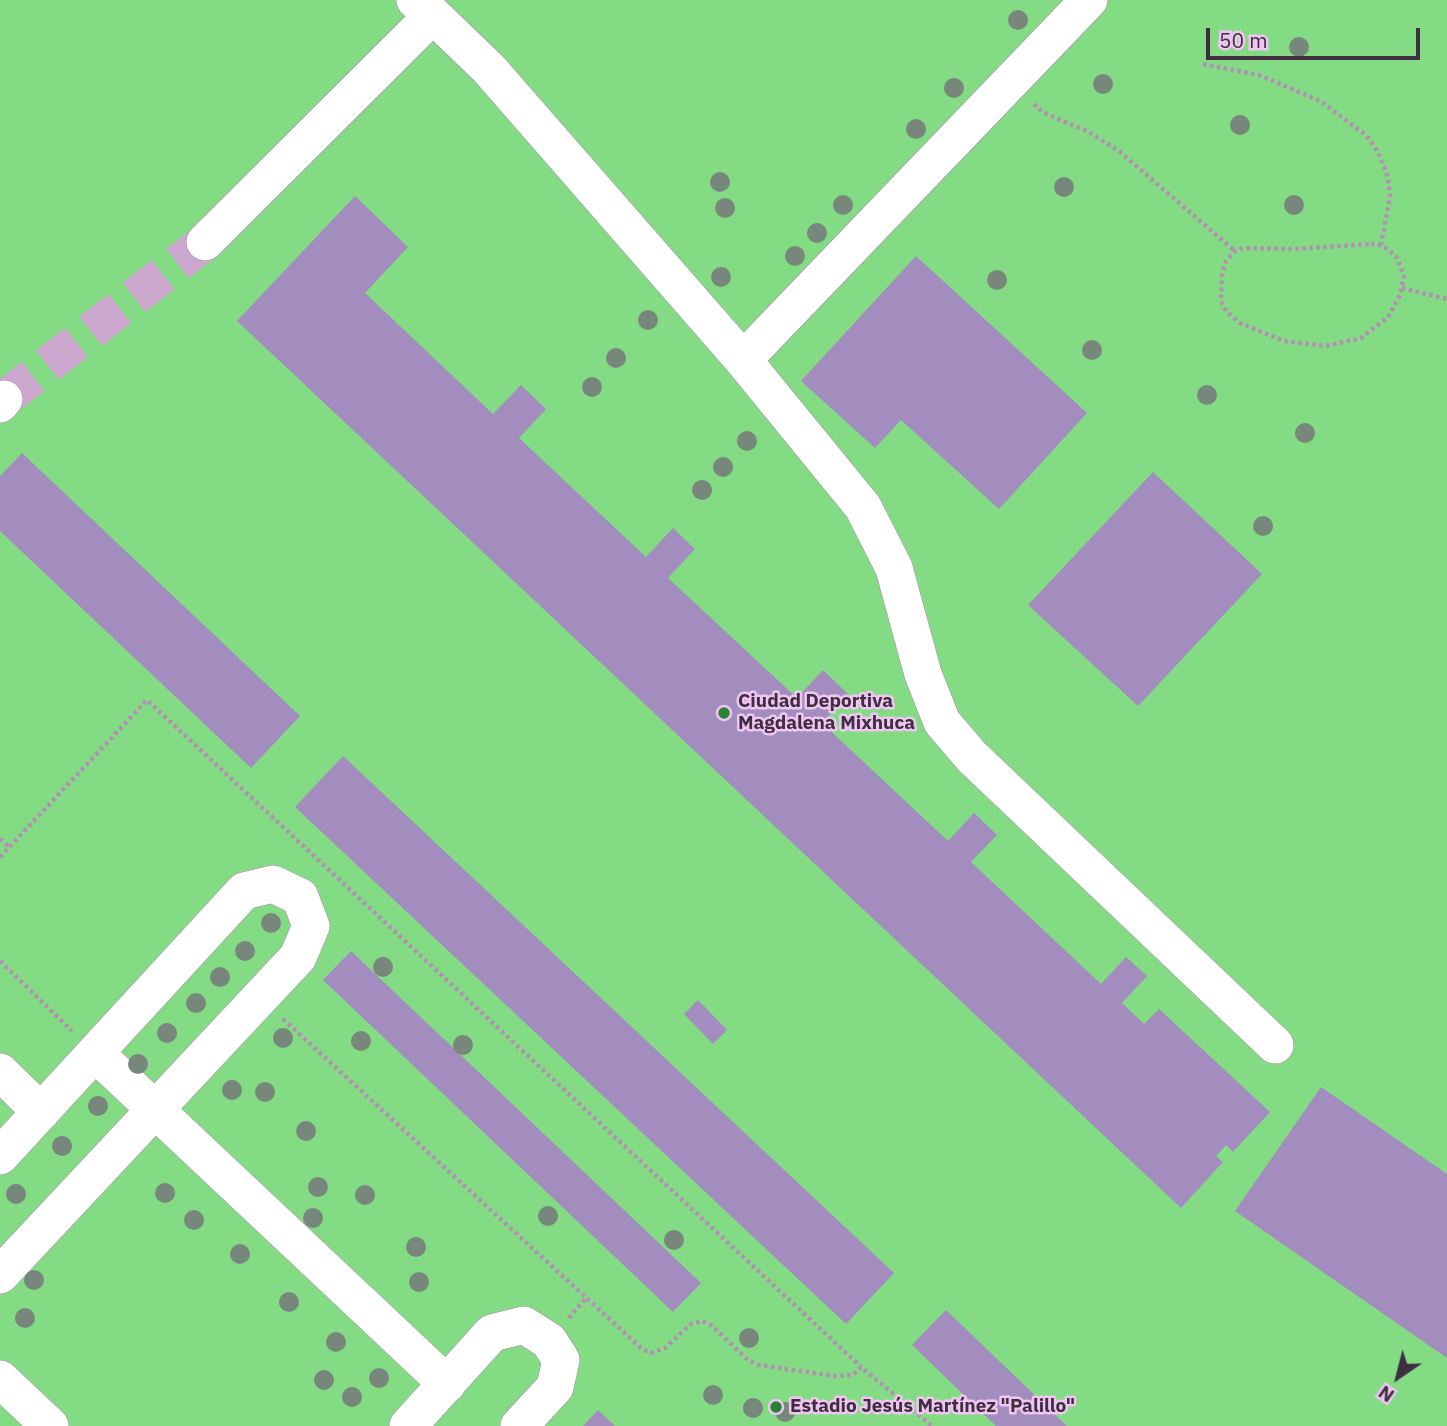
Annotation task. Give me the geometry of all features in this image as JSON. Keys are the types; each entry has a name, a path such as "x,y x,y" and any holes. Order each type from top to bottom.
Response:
{"lane":[{"path":"743,360 1089,0"},
{"path":"205,242 424,8 489,69 743,360 863,506 894,568 923,674 942,722 972,757 1275,1045"},
{"path":"0,1156 244,891 273,884 300,897 311,926 298,957 0,1275"},
{"path":"95,1053 447,1384"},
{"path":"0,1072 41,1112"},
{"path":"408,1426 492,1333 524,1325 549,1342 561,1360 555,1387 520,1426"},
{"path":"0,1379 50,1426"}],"path":[{"path":"1203,64 1259,75 1320,102 1366,135 1378,152 1388,177 1390,197 1381,245"},
{"path":"1011,82 1042,112 1089,132 1120,152 1235,251"},
{"path":"1381,245 1397,258 1402,266 1402,288 1388,317 1361,338 1326,345 1284,341 1240,323 1227,312 1221,301 1222,274 1226,261 1235,251 1243,248 1381,245"},
{"path":"1402,288 1447,299"},
{"path":"0,857 147,700 862,1367 932,1426"},
{"path":"0,839 9,847"},
{"path":"0,961 95,1053"},
{"path":"259,998 642,1349 651,1353 665,1348 691,1324 702,1321 711,1325 748,1360 759,1365 835,1377 853,1375 862,1367"}],"green space":[{"name":"Ciudad Deportiva Magdalena Mixhuca","path":"0,0 1447,0 1447,1426 0,1426"}],"building":[{"path":"355,196 408,247 365,293 493,414 521,385 546,409 519,438 646,557 673,528 695,549 668,578 797,698 823,670 849,695 822,723 948,841 974,813 997,835 971,862 1101,984 1126,957 1147,976 1122,1003 1144,1024 1159,1009 1270,1112 1233,1152 1226,1145 1216,1156 1223,1162 1181,1208 237,321"},
{"path":"916,256 1087,413 999,509 901,420 875,448 801,381"},
{"path":"22,453 300,716 251,768 0,531 0,476"},
{"path":"1153,472 1262,574 1138,706 1028,605"},
{"path":"343,756 894,1273 846,1324 295,807"},
{"path":"351,951 701,1283 673,1312 323,980"},
{"path":"698,1000 727,1030 713,1044 684,1014"},
{"path":"1321,1087 1447,1174 1447,1358 1235,1211"},
{"path":"946,1310 1067,1426 996,1426 912,1345"},
{"path":"598,1410 615,1426 583,1426"}],"tunnel":[{"path":"4,399 205,242"}],"place":[{"name":"Ciudad Deportiva Magdalena Mixhuca","path":"724,713"},
{"name":"Estadio Jesús Martínez \"Palillo\"","path":"776,1407"}]}
